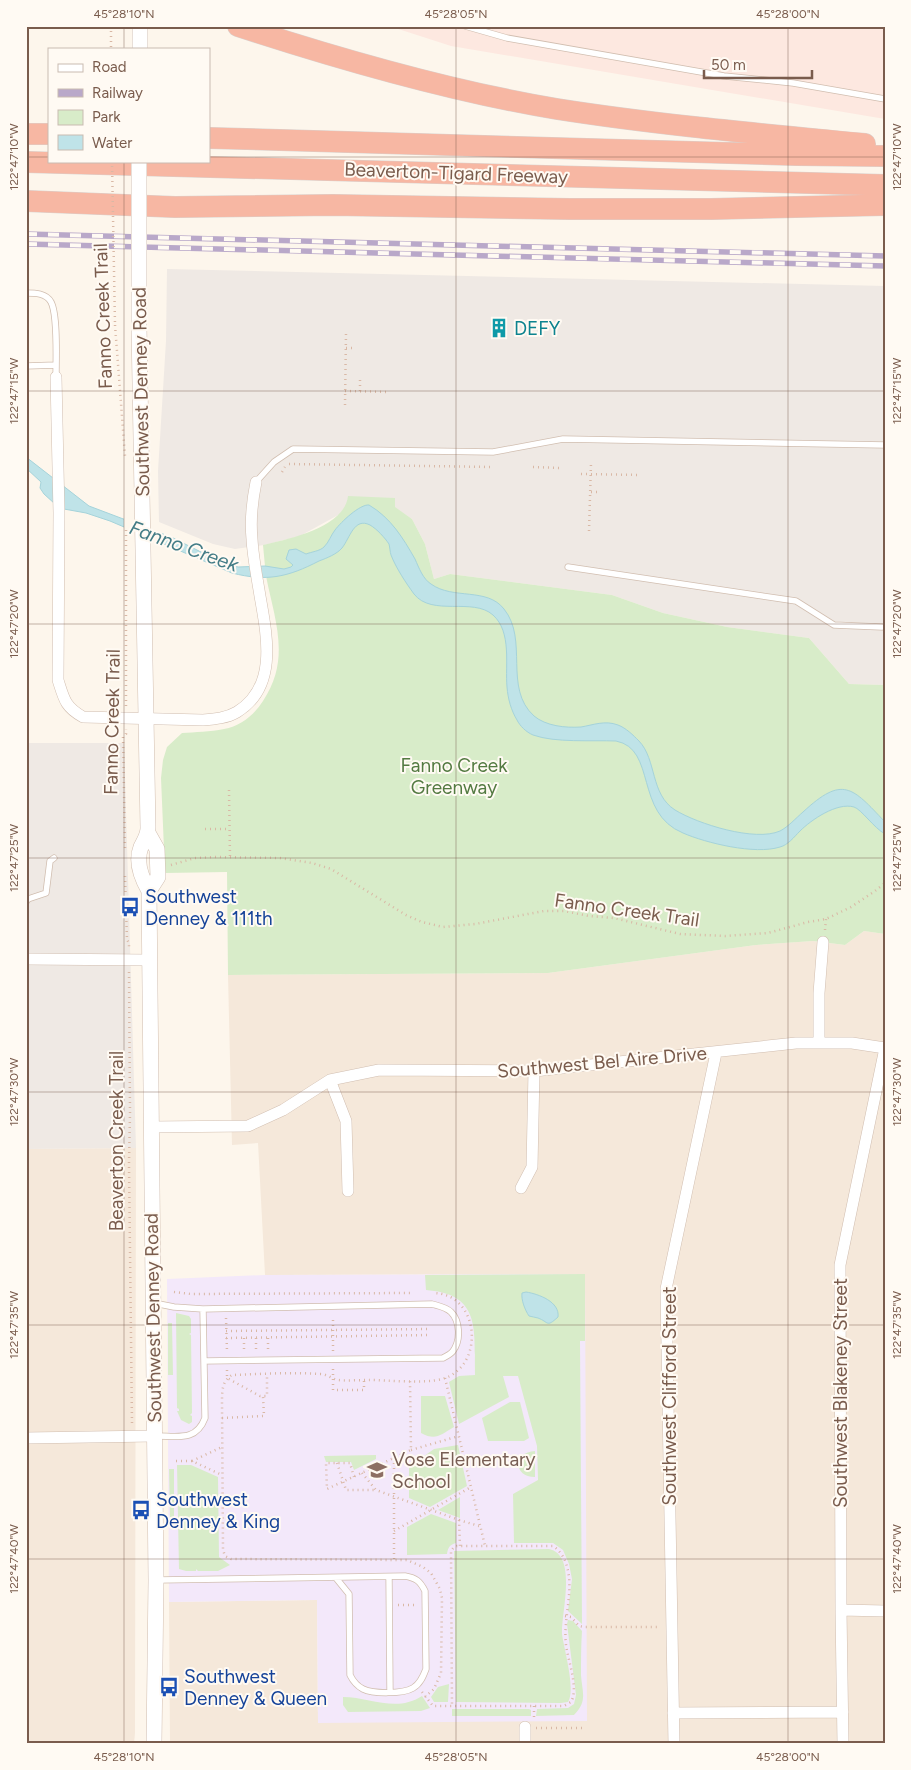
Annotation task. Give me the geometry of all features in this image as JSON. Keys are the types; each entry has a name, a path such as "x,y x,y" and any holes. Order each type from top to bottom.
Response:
{"highway":[{"path":"238,26 475,93 557,109 722,130 885,147"},
{"path":"26,134 48,134"},
{"name":"Beaverton-Tigard Freeway","path":"210,138 787,155 885,156"},
{"name":"Beaverton-Tigard Freeway","path":"26,162 885,184"},
{"path":"26,201 175,207 333,205 570,209 711,209 885,205"}],"street":[{"path":"140,26 140,48"},
{"name":"Southwest Denney Road","path":"139,162 139,327 148,833 157,849 158,877 149,892 156,1580 154,1744"},
{"path":"56,371 60,616 58,680 63,698 72,710 83,716 204,720 236,712 250,702 260,688 268,652 252,540 251,509 256,482"},
{"path":"819,1042 819,993 823,942"},
{"path":"26,960 149,960"},
{"name":"Southwest Bel Aire Drive","path":"151,1127 248,1126 283,1110 330,1080 379,1070 534,1071 819,1042 852,1043 885,1048"},
{"name":"Southwest Blakeney Street","path":"843,1744 840,1610 840,1265 885,1048"},
{"name":"Southwest Clifford Street","path":"674,1744 666,1289 716,1053"},
{"path":"521,1188 532,1167 534,1071"},
{"path":"330,1080 346,1121 348,1191"},
{"path":"26,1438 154,1436"},
{"path":"840,1610 885,1611"},
{"path":"673,1713 843,1712"},
{"path":"525,1744 528,1726"}],"lane":[{"path":"465,26 507,38 715,74 793,83 885,99"},
{"path":"26,293 42,294 51,301 54,316 56,371 26,366"},
{"path":"256,482 274,462 293,449 494,452 563,440 885,445"},
{"path":"568,567 796,601 834,624 882,627"},
{"path":"26,902 28,899 46,893 50,861 54,858"},
{"path":"153,1303 203,1309 432,1304 443,1306 450,1311 455,1318 458,1330 457,1343 453,1353 443,1358 204,1361"},
{"path":"154,1436 186,1436 196,1434 202,1426 205,1418 203,1309"},
{"path":"156,1580 389,1576 415,1578 425,1591 426,1669 423,1678 416,1686 405,1691 371,1692 361,1688 354,1682 350,1675 349,1594 336,1578"},
{"path":"389,1576 390,1692"}],"path":[{"path":"111,26 111,48"},
{"name":"Fanno Creek Trail","path":"112,162 115,326 126,463"},
{"path":"345,404 346,333"},
{"path":"346,348 354,348"},
{"path":"360,380 360,391"},
{"path":"345,391 387,392"},
{"path":"282,472 286,465 290,463 344,462 492,467"},
{"path":"589,531 591,462"},
{"path":"533,467 561,468"},
{"path":"581,474 640,475"},
{"path":"590,492 599,492"},
{"name":"Fanno Creek Trail","path":"125,857 123,737 126,734 127,569"},
{"path":"229,790 230,858"},
{"path":"205,829 230,829"},
{"name":"Fanno Creek Trail","path":"169,866 195,858 296,860 322,865 406,915 422,922 443,927 475,924 558,910 614,918 680,934 725,936 756,935 826,919 851,907 885,882"},
{"name":"Beaverton Creek Trail","path":"125,875 127,940 129,943 132,1416"},
{"path":"174,1292 191,1294 419,1293"},
{"path":"425,1697 434,1689 441,1673 442,1598 440,1589 431,1573 423,1567 407,1560 394,1559 231,1559 225,1556 223,1550 222,1418 223,1386 227,1378 232,1374 322,1374 338,1380 432,1380 452,1375 468,1357 472,1345 472,1325 467,1313 458,1302 438,1293 428,1293"},
{"path":"226,1294 227,1378"},
{"path":"226,1332 430,1329"},
{"path":"386,1336 387,1330"},
{"path":"280,1331 280,1338"},
{"path":"226,1338 430,1336"},
{"path":"222,1418 264,1416 264,1396 267,1396 267,1374"},
{"path":"227,1378 260,1396 264,1396"},
{"path":"445,1378 485,1546"},
{"path":"410,1380 411,1450"},
{"path":"354,1477 350,1463 326,1463 327,1489 354,1477 411,1450 458,1436"},
{"path":"176,1461 192,1461 222,1447"},
{"path":"394,1458 394,1559"},
{"path":"192,1461 222,1475"},
{"path":"337,1463 346,1490 376,1490 480,1526"},
{"path":"362,1473 376,1490"},
{"path":"394,1531 471,1487"},
{"path":"459,1520 460,1546"},
{"path":"416,1686 433,1706 452,1706 534,1706 564,1706 570,1704 573,1699 573,1679 566,1645 565,1616 570,1582 566,1562 558,1549 552,1546 454,1547 451,1556 452,1706"},
{"path":"565,1616 571,1617 579,1626 584,1627 672,1627"},
{"path":"534,1706 528,1726 582,1728"}],"shaded area":[{"path":"389,26 885,26 885,119 451,46"},
{"path":"167,269 885,286 885,685 849,684 809,638 727,627 663,613 612,595 450,574 434,579 425,544 412,519 394,507 395,498 347,505 340,514 300,536 264,545 235,549 213,544 159,522 158,471 166,341"},
{"path":"26,743 124,743 136,1148 26,1149"},
{"path":"864,931 885,934 885,1744 170,1744 169,1602 317,1600 318,1722 585,1274 265,1275 258,1143 232,1145 228,975 548,973 756,945 813,941 845,945"},
{"path":"136,1148 134,1744 26,1744 26,1149"},
{"name":"Vose Elementary School","path":"585,1274 587,1721 318,1723 317,1600 169,1602 167,1279 265,1275"}],"green space":[{"name":"Fanno Creek Greenway","path":"348,496 395,498 395,507 412,519 425,544 434,579 450,574 612,595 663,613 727,627 809,638 849,684 885,685 885,934 864,931 845,945 813,941 756,945 548,973 228,975 227,872 165,873 161,778 163,760 167,747 182,733 230,728 247,719 263,701 272,685 279,655 263,545 301,535 327,524 345,507"},
{"path":"585,1274 585,1341 580,1341 582,1624 568,1611 572,1579 569,1564 563,1550 553,1543 514,1543 513,1494 538,1480 537,1446 518,1376 503,1376 509,1397 459,1424 449,1382 459,1376 475,1375 474,1330 466,1307 457,1299 444,1293 426,1290 425,1275"},
{"path":"176,1313 189,1316 191,1319 191,1333 189,1334 191,1335 192,1413 190,1415 192,1416 192,1422 189,1424 181,1420 177,1411 179,1409 177,1408"},
{"path":"168,1323 172,1323 173,1375 168,1375"},
{"path":"421,1396 445,1396 454,1427 434,1437 421,1433"},
{"path":"510,1402 520,1402 529,1438 524,1441 488,1441 482,1418"},
{"path":"458,1445 467,1486 430,1507 409,1498 409,1467 434,1449"},
{"path":"535,1451 535,1477 523,1473 518,1464 523,1455"},
{"path":"376,1455 376,1459 354,1470 351,1462 326,1462 324,1456"},
{"path":"177,1465 191,1465 218,1477 219,1557 230,1565 218,1571 198,1571 196,1569 196,1571 186,1571 179,1569"},
{"path":"169,1469 174,1469 174,1517 170,1517"},
{"path":"460,1497 460,1518 438,1510"},
{"path":"431,1514 456,1523 456,1543 449,1547 447,1554 407,1555 407,1527"},
{"path":"549,1549 558,1554 563,1562 566,1573 562,1634 571,1688 568,1702 456,1702 454,1551"},
{"path":"568,1620 573,1621 582,1631 581,1675 583,1701 574,1715 536,1716 537,1709 568,1708 574,1704 576,1695"},
{"path":"449,1684 448,1702 434,1702 431,1697 438,1687"},
{"path":"422,1696 430,1708 421,1711 348,1712 343,1705 343,1697 393,1704 412,1701"},
{"path":"452,1709 529,1709 531,1710 531,1716 452,1716"}],"water":[{"name":"Fanno Creek","path":"26,457 89,506 171,537 211,557 238,567 265,566 284,569 291,567 293,565 286,559 289,550 296,549 306,554 322,548 346,518 361,507 369,505 384,516 396,529 428,582 449,592 489,598 497,602 504,609 511,621 515,635 517,678 520,692 525,705 534,716 544,722 562,727 581,727 608,723 624,728 645,749 661,795 675,810 698,821 727,830 742,833 769,834 780,831 789,825 817,800 828,793 847,790 864,800 885,822 885,834 876,828 857,808 847,806 832,809 817,817 791,841 780,847 770,849 758,850 731,847 704,841 683,833 668,824 658,811 651,797 637,756 629,746 616,741 542,738 524,729 515,716 509,700 505,639 499,622 485,610 475,607 442,606 422,601 414,594 398,570 391,555 389,544 370,525 365,523 356,526 342,548 337,552 297,571 267,577 245,576 232,573 110,521 86,513 64,509 44,494 40,488 41,482 26,468"},
{"path":"526,1292 542,1297 552,1303 556,1307 558,1317 548,1323 529,1316 522,1299 522,1293"}],"pier":[{"path":"124,516 159,531 159,545 124,530"}],"railway":[{"path":"26,234 885,256"},
{"path":"26,244 885,266"}],"place":[{"name":"DEFY","path":"499,328"},
{"name":"Southwest Denney & 111th","path":"130,907"},
{"name":"Vose Elementary School","path":"377,1470"},
{"name":"Southwest Denney & King","path":"141,1510"},
{"name":"Southwest Denney & Queen","path":"169,1687"}]}
